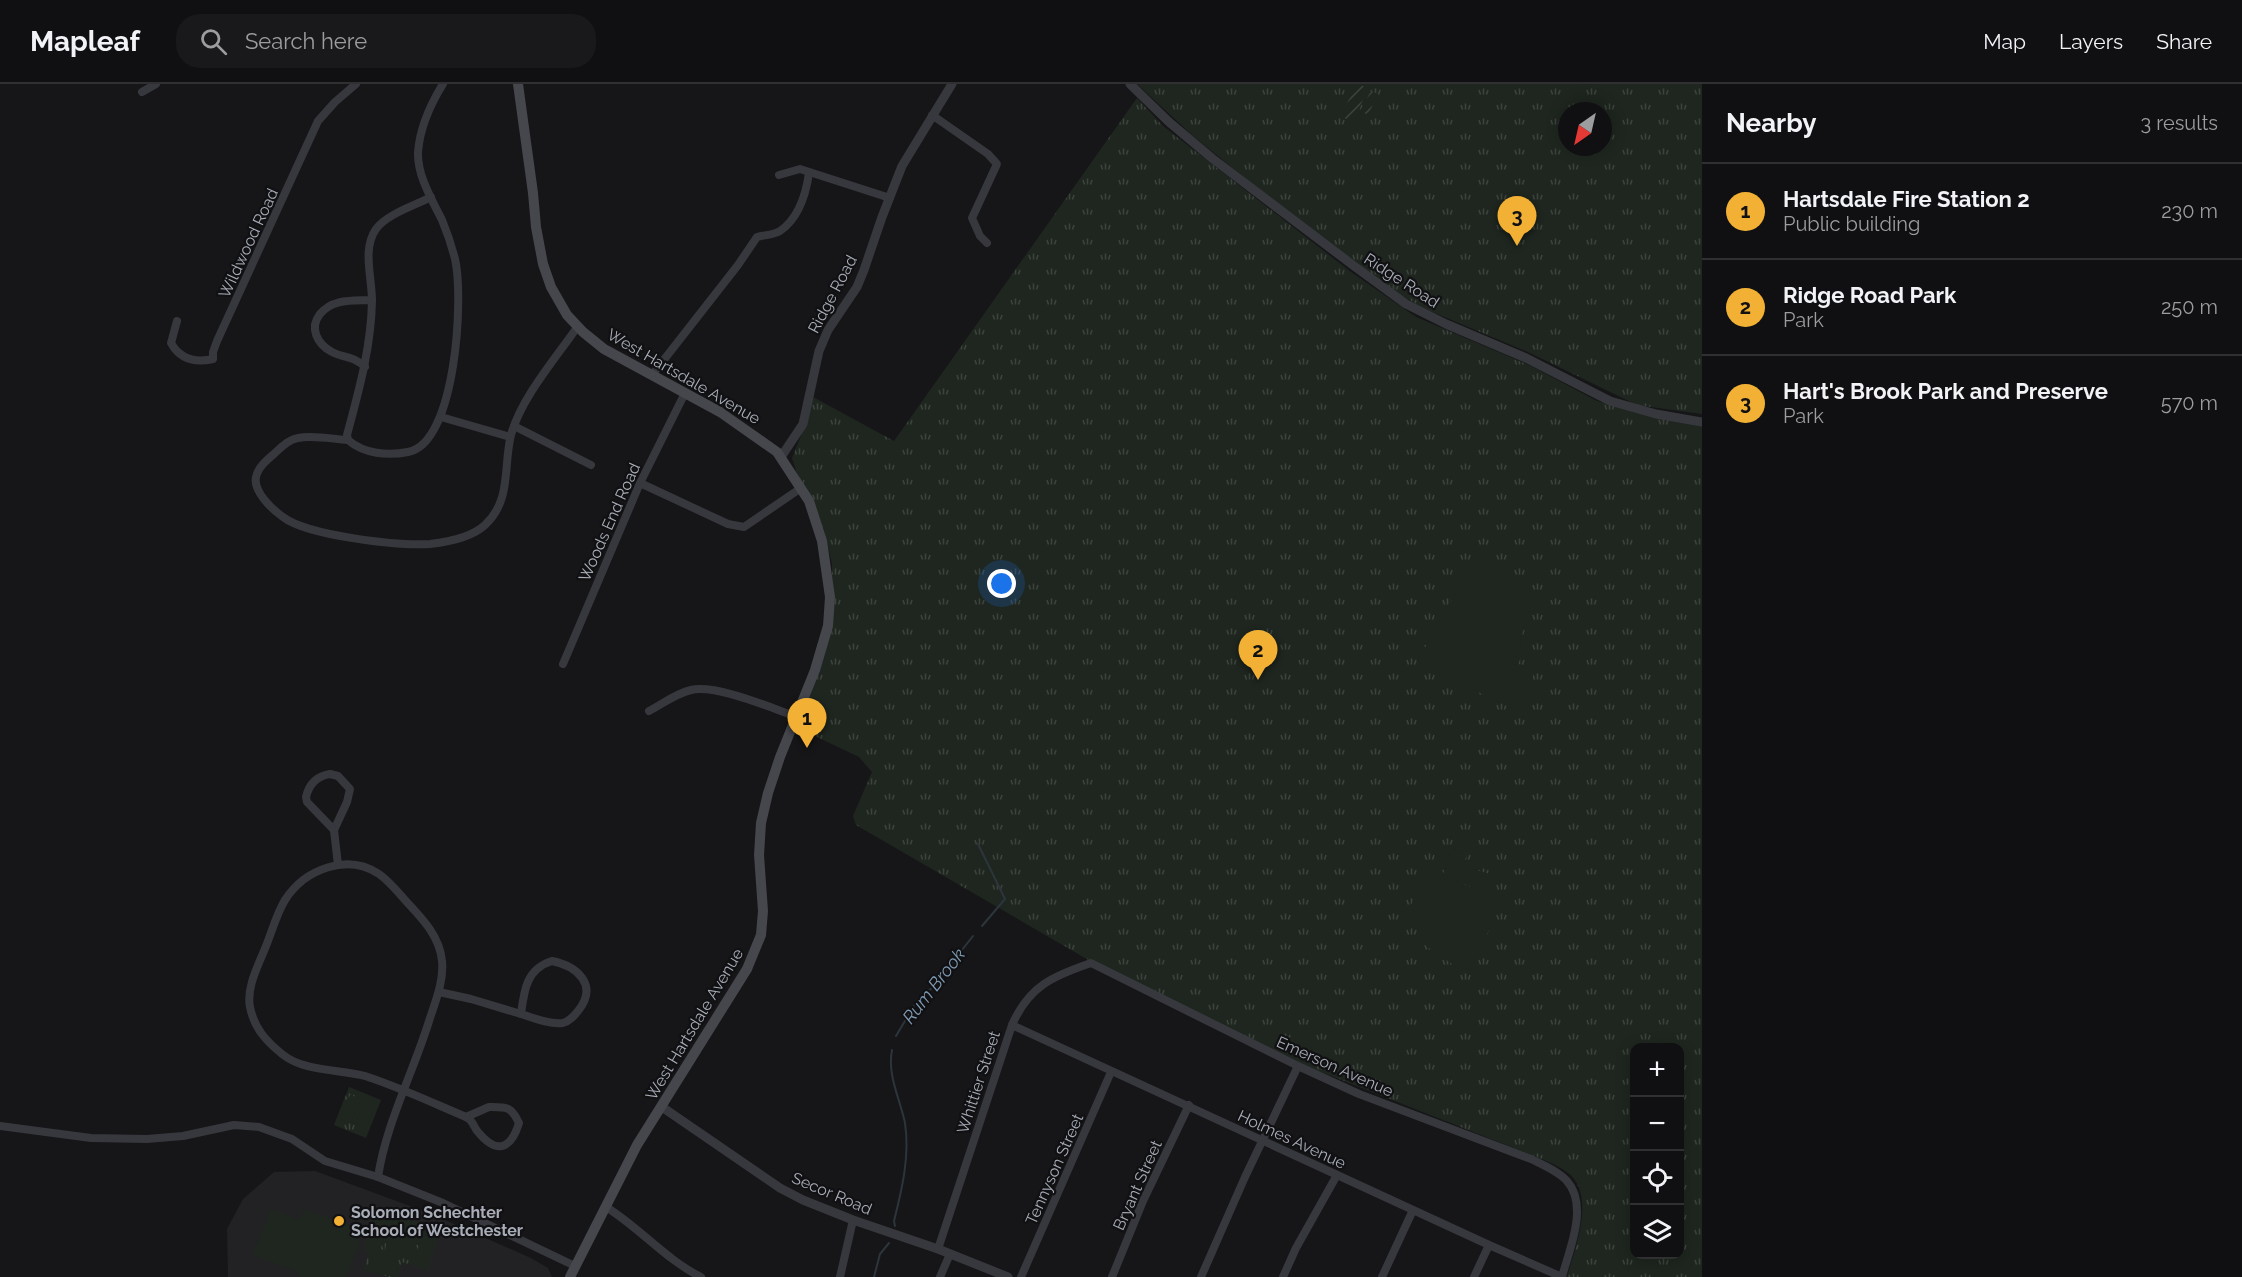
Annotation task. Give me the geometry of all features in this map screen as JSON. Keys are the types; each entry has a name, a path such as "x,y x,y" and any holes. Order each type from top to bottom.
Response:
{"main road":[{"name":"West Hartsdale Avenue","path":"518,84 536,227 543,264 551,287 567,315 604,349 748,429 772,447 809,501 827,562 830,597 828,627 823,646 778,759 761,823 759,855 763,911 761,935 747,969 637,1145 570,1277"}],"street":[{"path":"142,92 156,84"},
{"name":"Wildwood Road","path":"177,321 171,343 177,354 191,360 213,359 217,341 318,121 356,84"},
{"path":"443,84 428,109 418,152 419,163 442,221 457,270 459,306 452,369 441,417 426,443 412,452 374,453 354,446 348,441 296,438 281,447 258,471 256,482 259,491 282,517 304,528 347,537 431,544 457,539 474,532 484,526 493,516 505,489 510,437 528,398 578,326"},
{"name":"Ridge Road","path":"781,457 803,424 819,351 828,330 861,278 902,166 952,84"},
{"name":"Ridge Road","path":"1130,84 1169,122 1213,159 1406,304 1446,324 1526,358 1610,401 1656,414 1702,422"},
{"path":"932,115 988,154 996,164 972,218 980,236 987,243"},
{"path":"779,175 800,169 890,198"},
{"path":"652,375 738,265 757,237 779,232 795,216 807,189 809,172"},
{"path":"348,441 347,435 370,339 372,300 368,242 376,228 386,220 431,197"},
{"path":"365,367 355,359 333,352 318,340 314,330 318,316 331,304 340,301 372,300"},
{"name":"Woods End Road","path":"563,664 640,483 685,393"},
{"path":"441,417 510,437"},
{"path":"514,426 591,465"},
{"path":"640,483 728,524 740,527 744,527 801,488"},
{"path":"649,711 684,692 695,689 735,696 795,716"},
{"path":"334,830 306,801 306,793 320,775 338,776 350,789 347,802 334,830 338,865"},
{"path":"378,1178 381,1155 404,1091 439,992 442,960 439,945 427,924 382,876 371,870 348,864 316,871 297,884 284,901 254,977 250,1005 260,1033 291,1060 364,1076 404,1091 466,1117 471,1119 476,1130 492,1145 502,1147 512,1141 519,1123 514,1112 505,1107 489,1107 466,1117"},
{"path":"439,992 471,999 521,1014 555,1023 565,1023 572,1018 585,1001 586,989 581,976 567,964 552,962 544,964 533,972 526,983 521,1014"},
{"name":"Whittier Street","path":"938,1249 1019,1008 1035,989 1070,970 1091,963"},
{"name":"Emerson Avenue","path":"1091,963 1359,1094 1531,1159 1553,1170 1570,1185 1576,1201 1576,1221 1562,1277"},
{"name":"Holmes Avenue","path":"1012,1025 1562,1277"},
{"path":"1201,1277 1298,1066"},
{"name":"Tennyson Street","path":"1021,1277 1112,1072"},
{"name":"Bryant Street","path":"1112,1277 1143,1201 1189,1105"},
{"name":"Secor Road","path":"662,1107 780,1188 803,1200 1008,1277"},
{"path":"0,1126 91,1138 147,1139 183,1136 234,1125 251,1125 292,1139 325,1161 443,1203 575,1266"},
{"path":"1283,1277 1296,1248 1337,1175"},
{"path":"606,1207 618,1214 657,1248 701,1277"},
{"path":"1382,1277 1413,1210"},
{"path":"840,1277 853,1220"},
{"path":"1474,1277 1489,1245"},
{"path":"940,1277 950,1254"}],"shaded area":[{"name":"Solomon Schechter School of Westchester","path":"315,1171 429,1213 531,1258 548,1268 552,1277 228,1277 227,1229 243,1199 274,1172"}],"green space":[{"path":"1137,84 1702,84 1702,414 1637,405 1528,352 1423,308 1320,239 1192,135"},
{"path":"1357,84 1369,88 1351,123 1341,115"},
{"path":"1371,91 1378,94 1368,115 1360,111"},
{"path":"1137,98 1163,126 1351,272 1416,317 1531,366 1597,401 1643,414 1702,426 1702,1277 1567,1277 1578,1237 1582,1207 1581,1194 1576,1182 1563,1169 1296,1062 1104,969 856,825 853,816 872,772 859,757 794,726 832,594 832,564 824,530 798,477 792,458 813,397 894,441"},
{"path":"1475,558 1503,572 1520,587 1534,593 1520,642 1523,653 1518,664 1535,671 1517,711 1417,662"},
{"path":"1451,849 1467,854 1457,882 1442,877"},
{"path":"1470,868 1496,876 1490,892 1495,894 1500,905 1471,970 1455,966 1422,943 1411,905 1425,874 1487,891 1464,884"},
{"path":"349,1087 381,1100 366,1138 334,1125"},
{"path":"350,1095 361,1099 351,1123 340,1119"},
{"path":"364,1101 376,1105 366,1129 355,1125"},
{"path":"270,1209 300,1220 304,1209 353,1226 360,1243 346,1277 301,1277 293,1270 253,1255"},
{"path":"375,1210 440,1229 428,1270 402,1262 398,1277 389,1277 364,1270 369,1252 363,1250"},
{"path":"377,1220 388,1223 381,1248 369,1245"},
{"path":"392,1224 404,1228 396,1253 385,1249"},
{"path":"408,1229 419,1233 412,1258 400,1254"},
{"path":"422,1234 434,1237 427,1262 415,1259"},
{"path":"372,1254 399,1262 394,1277 367,1270"}],"waterway":[{"name":"Rum Brook","path":"978,844 1005,899 982,926"},
{"name":"Rum Brook","path":"896,1036 918,999 932,988 973,936"},
{"name":"Rum Brook","path":"892,1050 891,1069 905,1123 907,1148 895,1226"},
{"name":"Rum Brook","path":"874,1277 880,1254 889,1243"}],"place":[{"name":"Hart's Brook Park and Preserve","path":"1517,246"},
{"name":"Ridge Road Park","path":"1258,680"},
{"name":"Hartsdale Fire Station 2","path":"807,748"},
{"name":"Solomon Schechter School of Westchester","path":"339,1221"}]}
